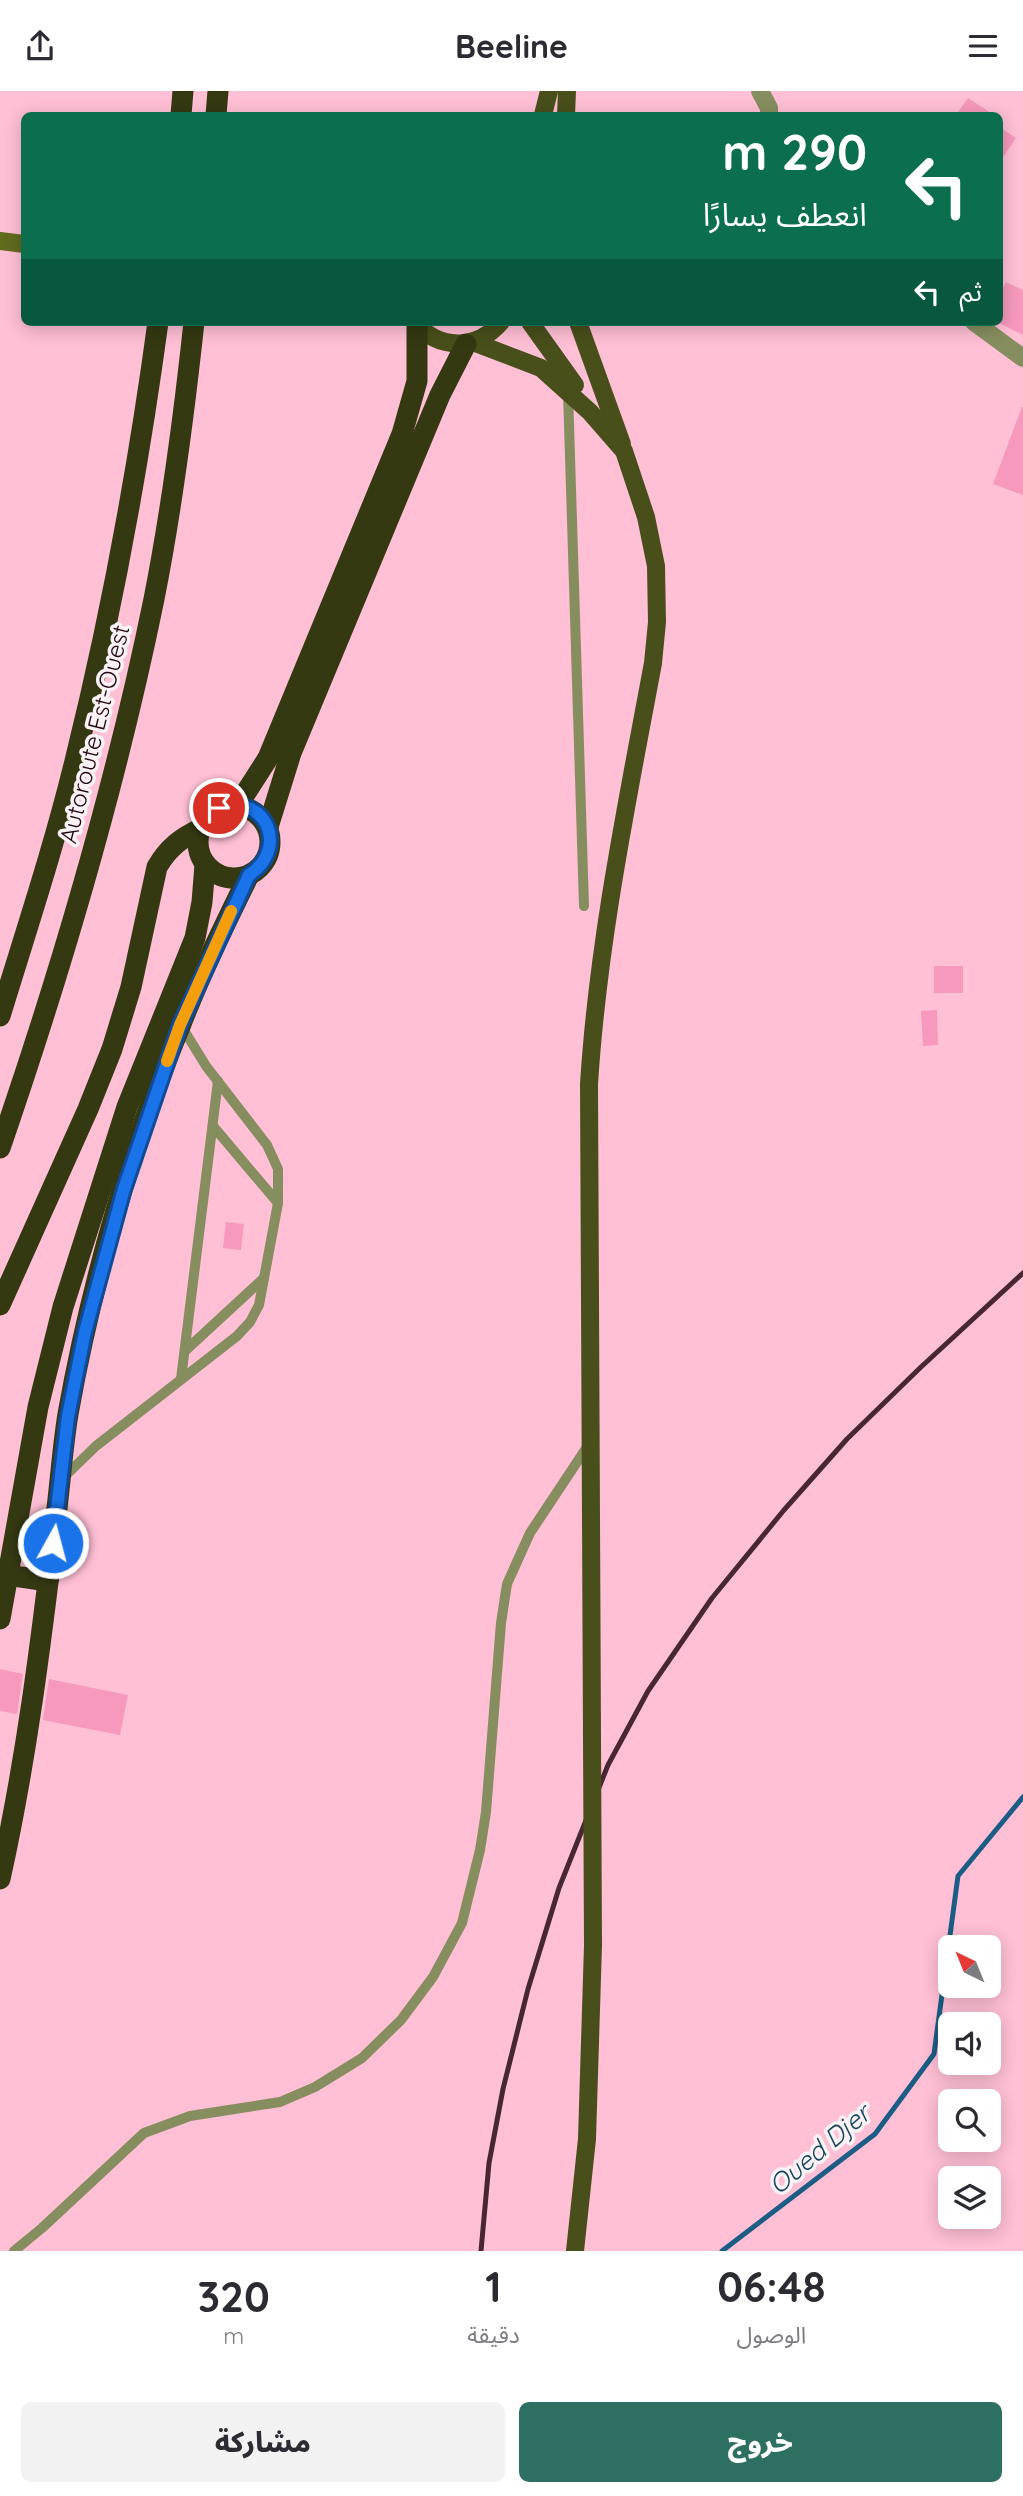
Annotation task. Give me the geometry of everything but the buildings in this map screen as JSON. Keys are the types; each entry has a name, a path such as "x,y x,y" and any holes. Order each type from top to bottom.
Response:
{"highway":[{"path":"181,112 183,91"},
{"path":"216,112 218,91"},
{"name":"Autoroute Est-Ouest","path":"0,1016 75,763 111,607 157,326"},
{"name":"Autoroute Est-Ouest","path":"0,1148 54,986 124,731 154,598 176,468 194,326"},
{"path":"238,805 268,758 405,426 417,381 416,326"},
{"path":"205,865 221,876 240,878 249,875 264,863 271,845 268,827 292,753 440,395 470,343"},
{"path":"0,1305 112,1049 131,987 157,867 165,853 177,841 200,828 211,813 229,805 238,805 256,812 268,827"},
{"path":"0,1619 38,1407 63,1307 127,1108 195,938 205,865 198,848 200,828"},
{"path":"0,1879 12,1827 32,1708 68,1416 85,1332 143,1128 180,1025 249,875"},
{"path":"7,1576 48,1581"}],"main road":[{"path":"544,112 549,91"},
{"path":"566,112 567,91"},
{"path":"418,326 439,341 453,344 470,343 488,335 497,326"},
{"path":"533,326 575,385 590,412"},
{"path":"575,2251 587,2139 593,1945 589,1098 591,1053 607,918 653,663 658,595 652,539 637,486 579,326"},
{"path":"470,343 541,368 590,412 624,451"}],"street":[{"path":"760,91 769,112"},
{"path":"0,241 21,244"},
{"path":"979,326 1023,358"}],"lane":[{"path":"568,392 584,906"},
{"path":"60,1481 96,1446 237,1336 250,1322 259,1305 278,1203 279,1177 276,1160 180,1025"},
{"path":"181,1379 218,1081"},
{"path":"213,1126 278,1203"},
{"path":"186,1350 264,1277"},
{"path":"14,2251 144,2133 190,2116 280,2102 315,2087 362,2058 401,2021 433,1977 463,1923 480,1850 486,1812 500,1623 507,1584 530,1533 592,1441"}],"waterway":[{"name":"Oued Djer","path":"722,2251 875,2134 934,2054 958,1876 1023,1797"}],"railway":[{"path":"481,2251 489,2163 503,2089 528,1989 559,1888 608,1765 648,1691 712,1598 847,1439 1023,1273"}],"slow traffic":[{"path":"167,1061 180,1025 231,911"}],"route":[{"path":"53,1543 68,1416 85,1332 124,1189 180,1025 249,875 264,863 271,845 268,827 256,812 238,805 219,808"}]}
